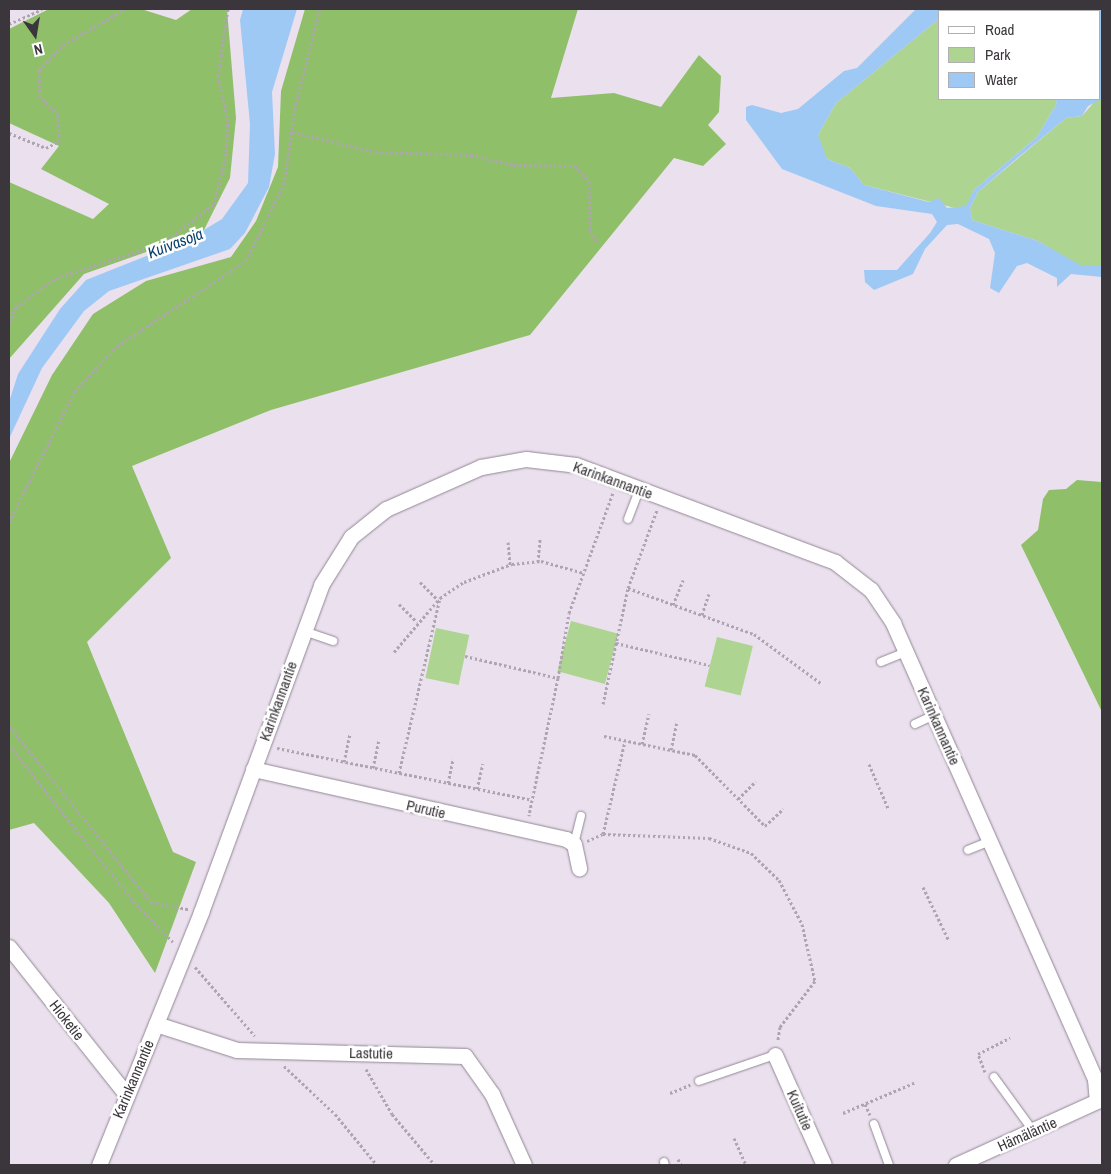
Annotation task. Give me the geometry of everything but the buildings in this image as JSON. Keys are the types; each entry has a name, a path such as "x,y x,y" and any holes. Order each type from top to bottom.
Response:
{"street":[{"name":"Karinkannantie","path":"99,1165 184,954 321,585 351,537 386,509 481,466 526,459 576,465 834,562 871,590 906,652 1095,1079 1097,1101"},
{"name":"Purutie","path":"253,769 525,831 574,844"},
{"path":"574,844 579,868"},
{"name":"Hioketie","path":"9,947 126,1094"},
{"name":"Lastutie","path":"156,1024 238,1050 465,1056 492,1094 524,1165"},
{"name":"Kuitutie","path":"775,1055 824,1165"},
{"name":"Hämäläntie","path":"956,1165 1034,1132 1097,1101"}],"lane":[{"path":"628,519 640,490"},
{"path":"304,631 333,642"},
{"path":"881,662 906,652"},
{"path":"915,724 934,716"},
{"path":"574,844 582,816"},
{"path":"968,850 990,842"},
{"path":"700,1081 775,1055"},
{"path":"994,1077 1034,1132"},
{"path":"874,1124 889,1165"}],"path":[{"path":"9,24 42,9"},
{"path":"9,133 46,148 59,140 58,116 40,97 39,70 63,45 125,9"},
{"path":"9,322 16,307 56,278 164,243 214,204 225,161 228,121 218,76 228,9"},
{"path":"9,522 75,391 117,346 246,261 284,184 292,132 320,9"},
{"path":"292,132 375,152 471,155 514,165 575,166 589,181 590,230 597,242"},
{"path":"525,831 558,678 569,614 618,481"},
{"path":"603,704 628,588 662,498"},
{"path":"538,562 540,538"},
{"path":"508,542 510,565"},
{"path":"394,652 439,599 464,582 510,565 538,562 584,573"},
{"path":"673,605 682,580"},
{"path":"420,582 439,599"},
{"path":"628,588 702,615 773,646 822,684"},
{"path":"702,615 709,594"},
{"path":"399,773 439,599"},
{"path":"399,604 418,622"},
{"path":"616,643 710,664"},
{"path":"465,656 558,678"},
{"path":"642,744 649,714"},
{"path":"671,750 677,721"},
{"path":"9,726 151,902 200,912"},
{"path":"344,762 350,734"},
{"path":"604,736 695,755 765,826 783,808"},
{"path":"373,768 379,739"},
{"path":"603,834 625,741"},
{"path":"9,745 133,901 184,954 268,1051 335,1114 377,1165"},
{"path":"262,745 532,800"},
{"path":"448,783 452,759"},
{"path":"477,789 482,764"},
{"path":"869,764 888,808"},
{"path":"738,799 756,781"},
{"path":"574,844 603,834 710,838 751,853 779,880 802,924 815,981 780,1027 775,1055"},
{"path":"923,887 948,939"},
{"path":"994,1077 986,1073 978,1054 1010,1038"},
{"path":"356,1053 392,1114 435,1165"},
{"path":"670,1093 700,1081"},
{"path":"843,1114 916,1082"},
{"path":"734,1138 746,1165"},
{"path":"678,1158 681,1165"}],"green space":[{"path":"49,9 141,9 176,20 192,9 227,9 236,118 230,178 203,232 84,274 9,359 9,182 93,219 109,204 41,169 59,146 9,123 9,29"},
{"path":"305,9 578,9 551,98 614,93 661,107 699,55 721,76 719,112 708,125 726,144 703,166 674,158 530,335 271,410 132,466 171,558 87,642 173,852 196,862 155,973 109,903 34,823 9,830 9,463 52,375 93,314 146,281 231,257 256,221 278,167 281,91"},
{"path":"955,9 1054,9 1054,10"},
{"path":"938,20 938,100 1056,100 1057,103 1037,137 974,190 967,206 959,209 864,185 850,168 827,159 819,145 818,135 836,103"},
{"path":"1102,99 1102,266 1082,267 1038,241 972,220 970,208 978,192 1066,118 1082,116 1096,100"},
{"path":"1077,480 1102,482 1102,712 1021,545 1038,530 1043,499 1049,490 1066,489"},
{"path":"571,621 618,634 605,684 558,671"},
{"path":"436,628 469,635 459,685 425,678"},
{"path":"717,637 753,646 741,695 705,686"}],"water":[{"path":"243,9 297,9 272,92 275,154 269,187 245,233 230,249 109,291 84,311 42,368 9,439 9,402 18,374 60,309 86,280 189,239 222,219 248,183 250,124 240,20"},
{"path":"916,9 955,9 938,10 938,20 836,103 818,135 827,159 850,168 864,185 929,202 939,198 947,208 966,206 974,190 1037,137 1057,103 1056,100 1100,100 1088,106 1082,116 1066,118 1015,160 978,192 970,208 972,220 1038,241 1082,266 1102,266 1102,277 1071,274 1057,287 1057,278 1027,263 1017,266 999,293 990,288 995,253 989,239 958,224 947,225 925,249 913,274 874,290 865,282 864,270 897,270 930,233 937,222 932,214 876,206 782,169 746,120 746,107 752,105 781,113 798,109 844,71 857,68"},
{"path":"1054,9 1102,9 1102,99 1101,10"}],"water label":[{"name":"Kuivasoja","path":"175,243"}]}
